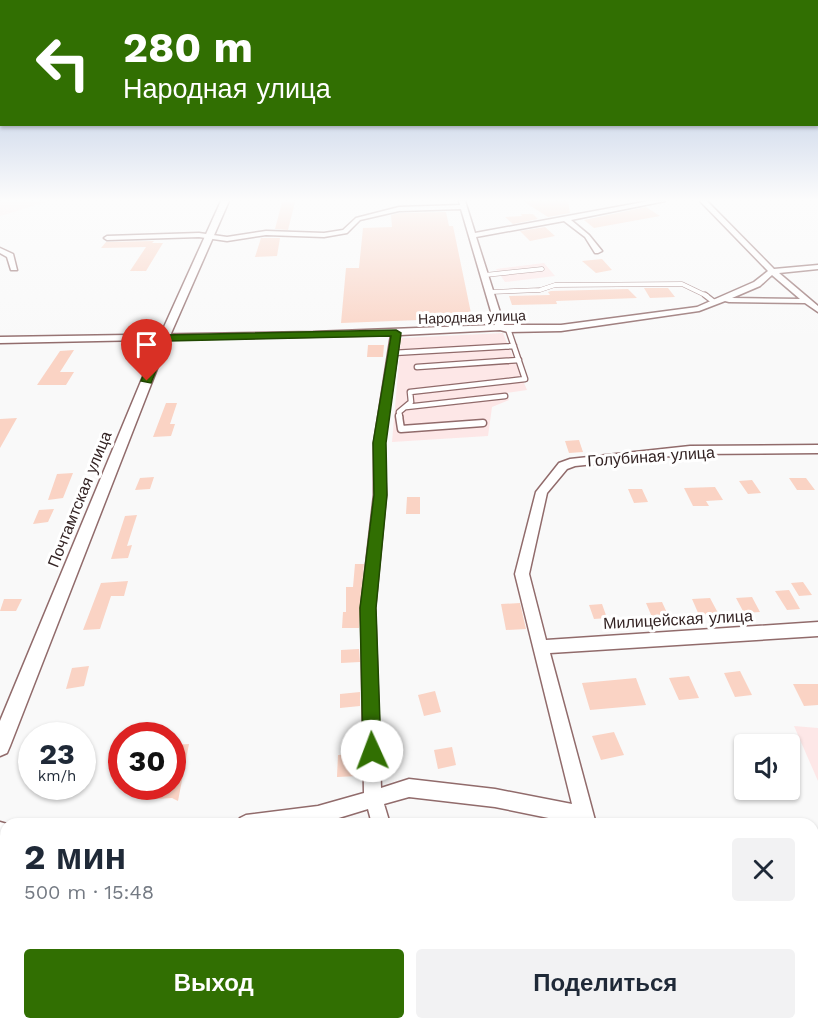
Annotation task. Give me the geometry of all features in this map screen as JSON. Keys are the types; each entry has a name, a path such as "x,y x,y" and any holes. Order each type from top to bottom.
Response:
{"street":[{"name":"Почтамтская улица","path":"0,746 164,338 203,249"},
{"path":"476,249 504,328"},
{"path":"750,249 805,301 818,310"},
{"path":"0,250 10,256 14,268"},
{"path":"772,271 818,267"},
{"name":"Народная улица","path":"725,300 758,284 772,271"},
{"name":"Народная улица","path":"0,340 561,328 699,309 725,300 805,301"},
{"path":"379,818 373,798 368,608 380,495 380,443 396,333"},
{"name":"Голубиная улица","path":"586,818 522,574 542,492 563,466 574,462 690,450 818,449"},
{"name":"Милицейская улица","path":"541,647 818,629"},
{"name":"Голубиная улица","path":"289,818 318,814 409,788 495,798 582,818"}],"lane":[{"path":"484,275 542,269"},
{"path":"490,292 540,290 555,285 682,284 702,292 714,302"},
{"path":"483,423 401,429 399,412 411,402 410,392 525,379 514,346 504,328"},
{"path":"393,353 514,346"},
{"path":"417,368 519,360"},
{"path":"405,407 505,396"}],"shaded area":[{"path":"544,263 555,276 505,282 496,269"},
{"path":"503,333 527,390 507,393 509,400 492,407 488,436 392,442 401,338"},
{"path":"794,726 818,728 818,781 800,740 800,734 797,734"}],"building":[{"path":"145,249 159,249 146,271 130,271"},
{"path":"258,249 278,249 277,256 255,257"},
{"path":"361,249 458,249 472,318 341,323 346,268 359,268"},
{"path":"602,259 612,270 596,273 582,261"},
{"path":"644,288 668,288 675,297 650,298"},
{"path":"628,289 637,298 512,305 509,296 550,295 548,292 551,291"},
{"path":"368,345 384,345 383,357 367,357"},
{"path":"74,350 60,372 74,372 66,385 37,385 60,351"},
{"path":"166,403 177,403 170,424 175,424 171,436 153,437"},
{"path":"17,418 0,448 0,419"},
{"path":"579,440 583,452 569,453 565,441"},
{"path":"73,473 63,498 48,500 57,474"},
{"path":"154,477 150,489 135,490 140,478"},
{"path":"789,478 806,478 815,490 797,490"},
{"path":"752,480 761,493 748,494 739,481"},
{"path":"715,487 723,500 706,501 709,506 693,506 684,488"},
{"path":"628,489 642,489 648,502 634,503"},
{"path":"407,497 420,497 420,514 406,514"},
{"path":"54,509 48,522 33,524 39,510"},
{"path":"137,515 127,546 132,545 128,558 111,559 125,516"},
{"path":"355,564 364,564 359,628 342,628 343,612 346,612 346,587 353,587"},
{"path":"128,581 124,596 111,596 100,629 83,630 101,583"},
{"path":"803,582 812,595 799,596 791,583"},
{"path":"789,590 800,609 787,610 775,591"},
{"path":"752,597 760,612 744,613 736,598"},
{"path":"710,598 718,613 699,615 692,599"},
{"path":"4,599 22,599 16,611 0,611"},
{"path":"662,602 668,615 652,617 646,603"},
{"path":"520,603 526,629 506,630 501,604"},
{"path":"602,604 607,618 594,619 589,605"},
{"path":"359,649 360,662 341,663 341,650"},
{"path":"89,666 84,686 66,689 72,668"},
{"path":"740,671 752,695 735,697 724,673"},
{"path":"689,676 699,698 679,700 669,678"},
{"path":"636,678 646,705 590,710 582,683"},
{"path":"793,684 818,684 818,705 804,706"},
{"path":"435,691 441,712 424,716 418,695"},
{"path":"360,692 360,706 340,708 340,694"},
{"path":"614,732 624,755 601,760 592,736"},
{"path":"186,744 189,744 186,760"},
{"path":"452,747 456,765 438,769 434,750"},
{"path":"359,754 359,776 337,777 338,755"}],"route":[{"path":"147,381 164,338 396,333 380,443 380,495 368,608 372,751"}]}
